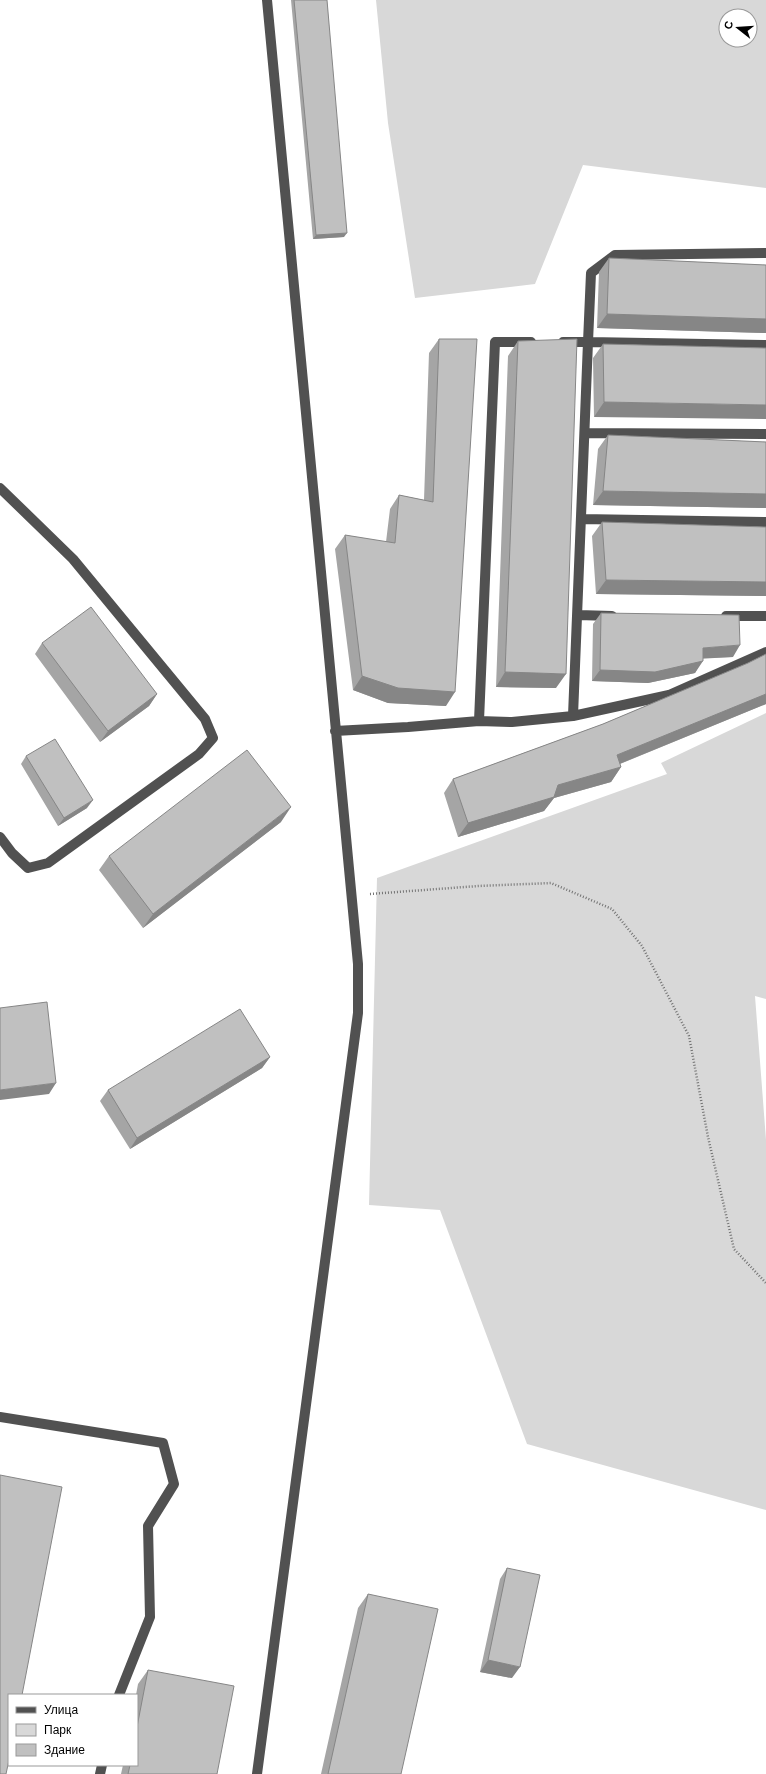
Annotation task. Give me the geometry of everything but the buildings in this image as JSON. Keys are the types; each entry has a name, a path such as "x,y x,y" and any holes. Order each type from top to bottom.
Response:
{"lane":[{"path":"256,1774 358,1013 358,964 335,731 268,0"},
{"path":"573,716 591,273 615,255 766,253"},
{"path":"479,721 495,342 766,345"},
{"path":"585,433 766,434"},
{"path":"0,488 73,559 205,719 213,738 199,754 48,863 28,868 12,853 0,837"},
{"path":"581,519 766,522"},
{"path":"578,615 625,616"},
{"path":"719,616 766,616"},
{"path":"335,731 479,721 512,722 573,716 669,695 766,652"},
{"path":"0,1417 163,1442 174,1484 148,1526 150,1617 119,1694"}],"path":[{"path":"351,895 478,886 551,883 612,910 642,946 689,1036 708,1137 734,1249 766,1282"}],"green space":[{"path":"376,0 766,0 766,188 583,165 535,284 415,298 388,123"},
{"path":"766,713 766,999 755,996 766,1140 766,1510 527,1444 440,1210 369,1205 377,878 667,774 661,763"}]}
